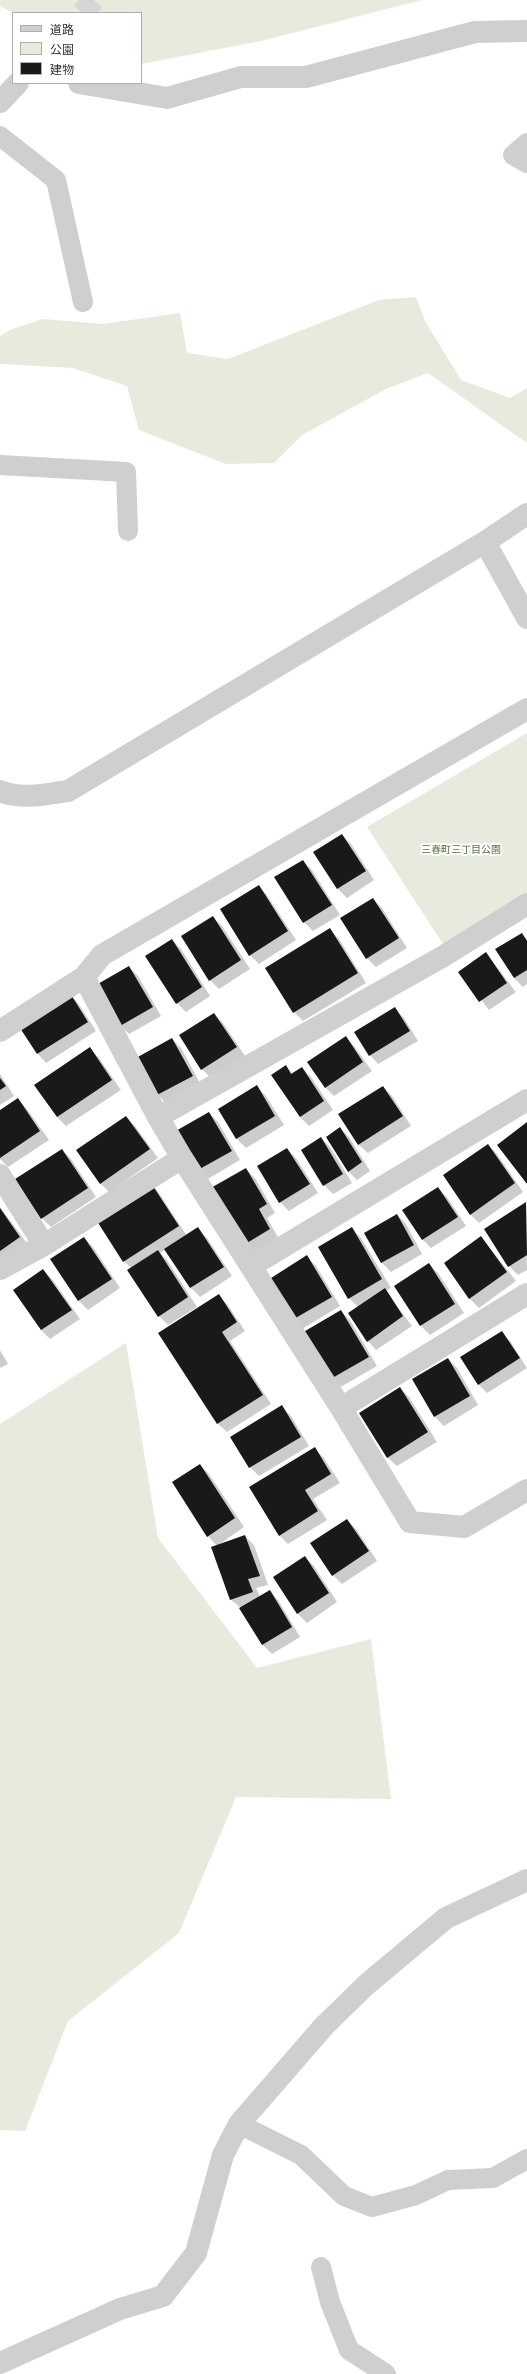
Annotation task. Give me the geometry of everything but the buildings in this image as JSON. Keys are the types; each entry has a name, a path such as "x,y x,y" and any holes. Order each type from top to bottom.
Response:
{"street":[{"path":"85,84 167,98 241,77 306,77 475,32 527,31"},
{"path":"0,102 17,84"},
{"path":"0,791 8,794 32,796 68,791 485,542 527,514"},
{"path":"485,542 527,618"},
{"path":"0,1031 84,977 102,956 527,710"},
{"path":"158,1117 442,957 527,904"},
{"path":"84,977 158,1117 182,1158 341,1408 410,1522 464,1527 527,1490"},
{"path":"252,1266 527,1100"},
{"path":"0,1268 44,1245 182,1158"},
{"path":"0,1175 44,1245"},
{"path":"341,1408 527,1294"},
{"path":"0,2363 120,2309 163,2296 196,2253 223,2155 239,2124 324,2026 366,1984 446,1918 527,1880"}],"lane":[{"path":"0,136 56,180 83,302"},
{"path":"527,143 513,155 527,163"},
{"path":"0,465 126,472 128,531"},
{"path":"239,2124 301,2155 344,2196 372,2206 416,2195 448,2180 493,2178 527,2159"},
{"path":"321,2267 330,2302 349,2350 386,2374"}],"green space":[{"path":"0,0 422,0 261,41 142,64 142,12 12,12 0,6"},
{"path":"416,297 425,321 461,380 510,398 527,388 527,443 428,373 386,389 302,435 274,463 226,464 139,430 127,386 73,368 0,364 0,336 12,329 43,319 103,324 180,313 187,353 228,359 379,300"},
{"name":"三春町三丁目公園","path":"527,733 527,894 443,944 367,827"},
{"path":"126,1343 158,1538 257,1668 371,1639 391,1799 236,1797 179,1933 68,2021 25,2131 0,2130 0,1424"}],"tunnel":[{"path":"83,12 94,0"}]}
